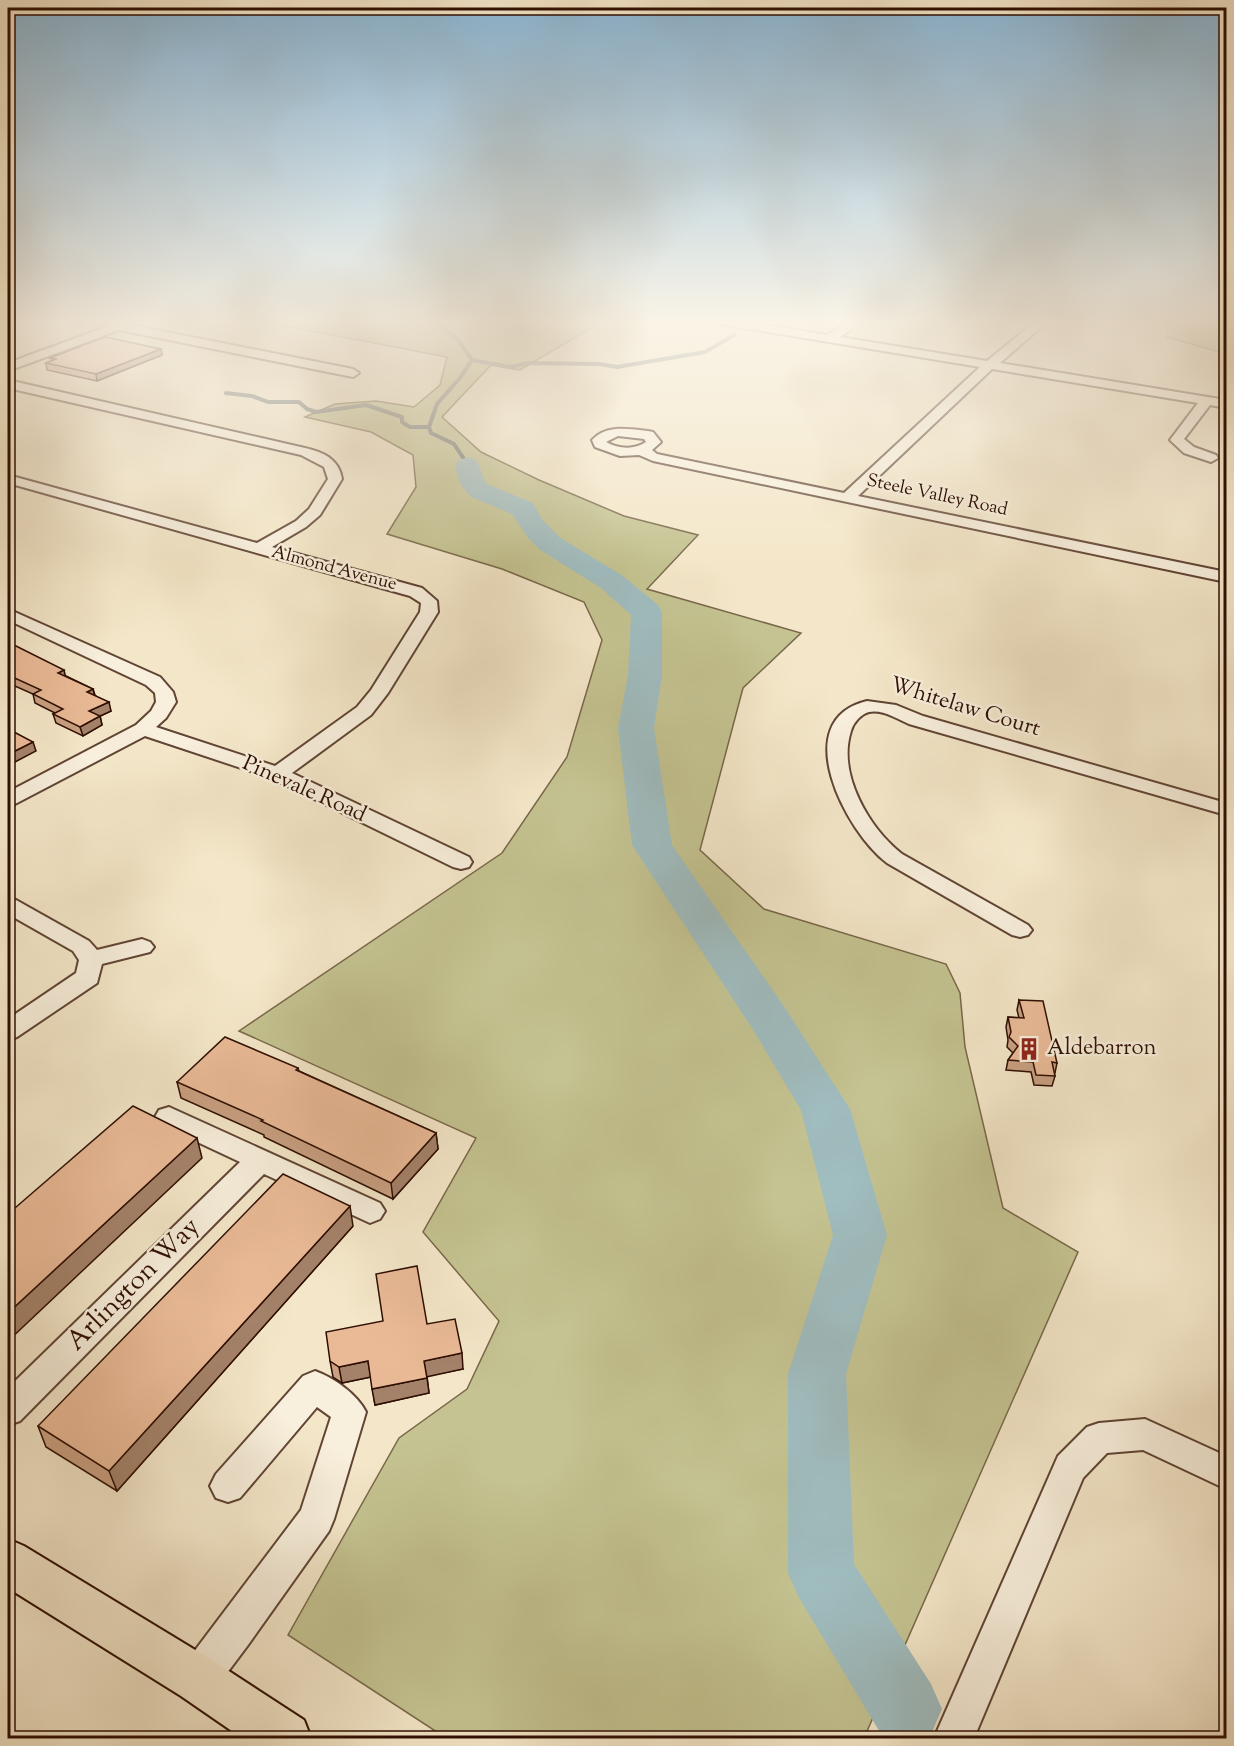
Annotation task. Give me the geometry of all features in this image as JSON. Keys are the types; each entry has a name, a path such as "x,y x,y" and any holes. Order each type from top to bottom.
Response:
{"main road":[{"path":"8,1562 198,1679 286,1738"}],"street":[{"path":"89,402 305,452 322,458 331,465 335,478 315,512 301,524 258,549"},
{"path":"848,497 950,402"},
{"path":"1205,402 1177,440 1189,450 1211,458"},
{"name":"Steele Valley Road","path":"641,450 653,458 1227,577"},
{"name":"Almond Avenue","path":"8,479 416,592 429,601 429,612 379,693 364,711 278,774"},
{"path":"8,614 153,681 164,692 166,702 159,714 143,729 8,800"},
{"name":"Whitelaw Court","path":"1020,930 892,857 873,839 848,795 839,771 836,749 846,720 857,710 870,705 887,708 916,720 1227,809"},
{"name":"Pinevale Road","path":"143,729 278,774 461,862"},
{"path":"8,904 81,946 91,959 88,977 8,1031"},
{"path":"91,959 142,947"},
{"path":"169,1117 370,1211"},
{"name":"Arlington Way","path":"8,1410 260,1160"},
{"path":"198,1679 235,1632 316,1519 350,1412 315,1386 228,1486"},
{"path":"954,1738 1070,1467 1099,1438 1144,1434 1227,1473"}],"shaded area":[{"path":"385,402 414,407 419,402 456,402 442,417 481,452 539,480 624,516 698,535 647,589 801,633 743,688 700,850 764,909 946,964 960,993 965,1047 1003,1208 1078,1252 864,1738 446,1738 288,1635 399,1438 467,1389 499,1321 423,1232 476,1138 239,1031 502,853 567,757 602,640 584,602 502,569 387,534 416,487 413,455 371,432 305,417 335,404"}],"building":[{"path":"8,642 64,670 58,673 93,689 87,692 109,702 89,711 100,716 80,727 53,714 63,709 33,694 41,690 8,675"},
{"path":"14,732 33,742 9,754 11,755 8,757 8,735"},
{"name":"Aldebarron","path":"1019,1000 1043,1001 1057,1063 1052,1062 1055,1076 1036,1075 1033,1062 1008,1060 1018,1046 1009,1037 1011,1032 1008,1017 1024,1018"},
{"path":"225,1037 298,1068 296,1070 436,1133 391,1183 261,1121 263,1120 177,1082"},
{"path":"133,1106 197,1138 8,1313 8,1214"},
{"path":"283,1174 350,1206 109,1471 38,1426"},
{"path":"417,1266 427,1324 455,1319 462,1353 424,1361 427,1378 372,1389 368,1361 339,1367 330,1361 326,1332 383,1321 376,1274"}],"waterway":[{"path":"300,402 307,409 316,412 366,405 402,417 402,422 410,427 429,427"},
{"path":"429,427 438,402"},
{"path":"429,427 431,433 454,444 468,465"},
{"path":"468,465 473,484 480,491 523,509 530,522 549,543 612,582 647,612 645,675 636,728 652,845 769,1019 825,1109 860,1235 817,1374 821,1573 906,1709"}],"place":[{"name":"Aldebarron","path":"1029,1049"}]}
